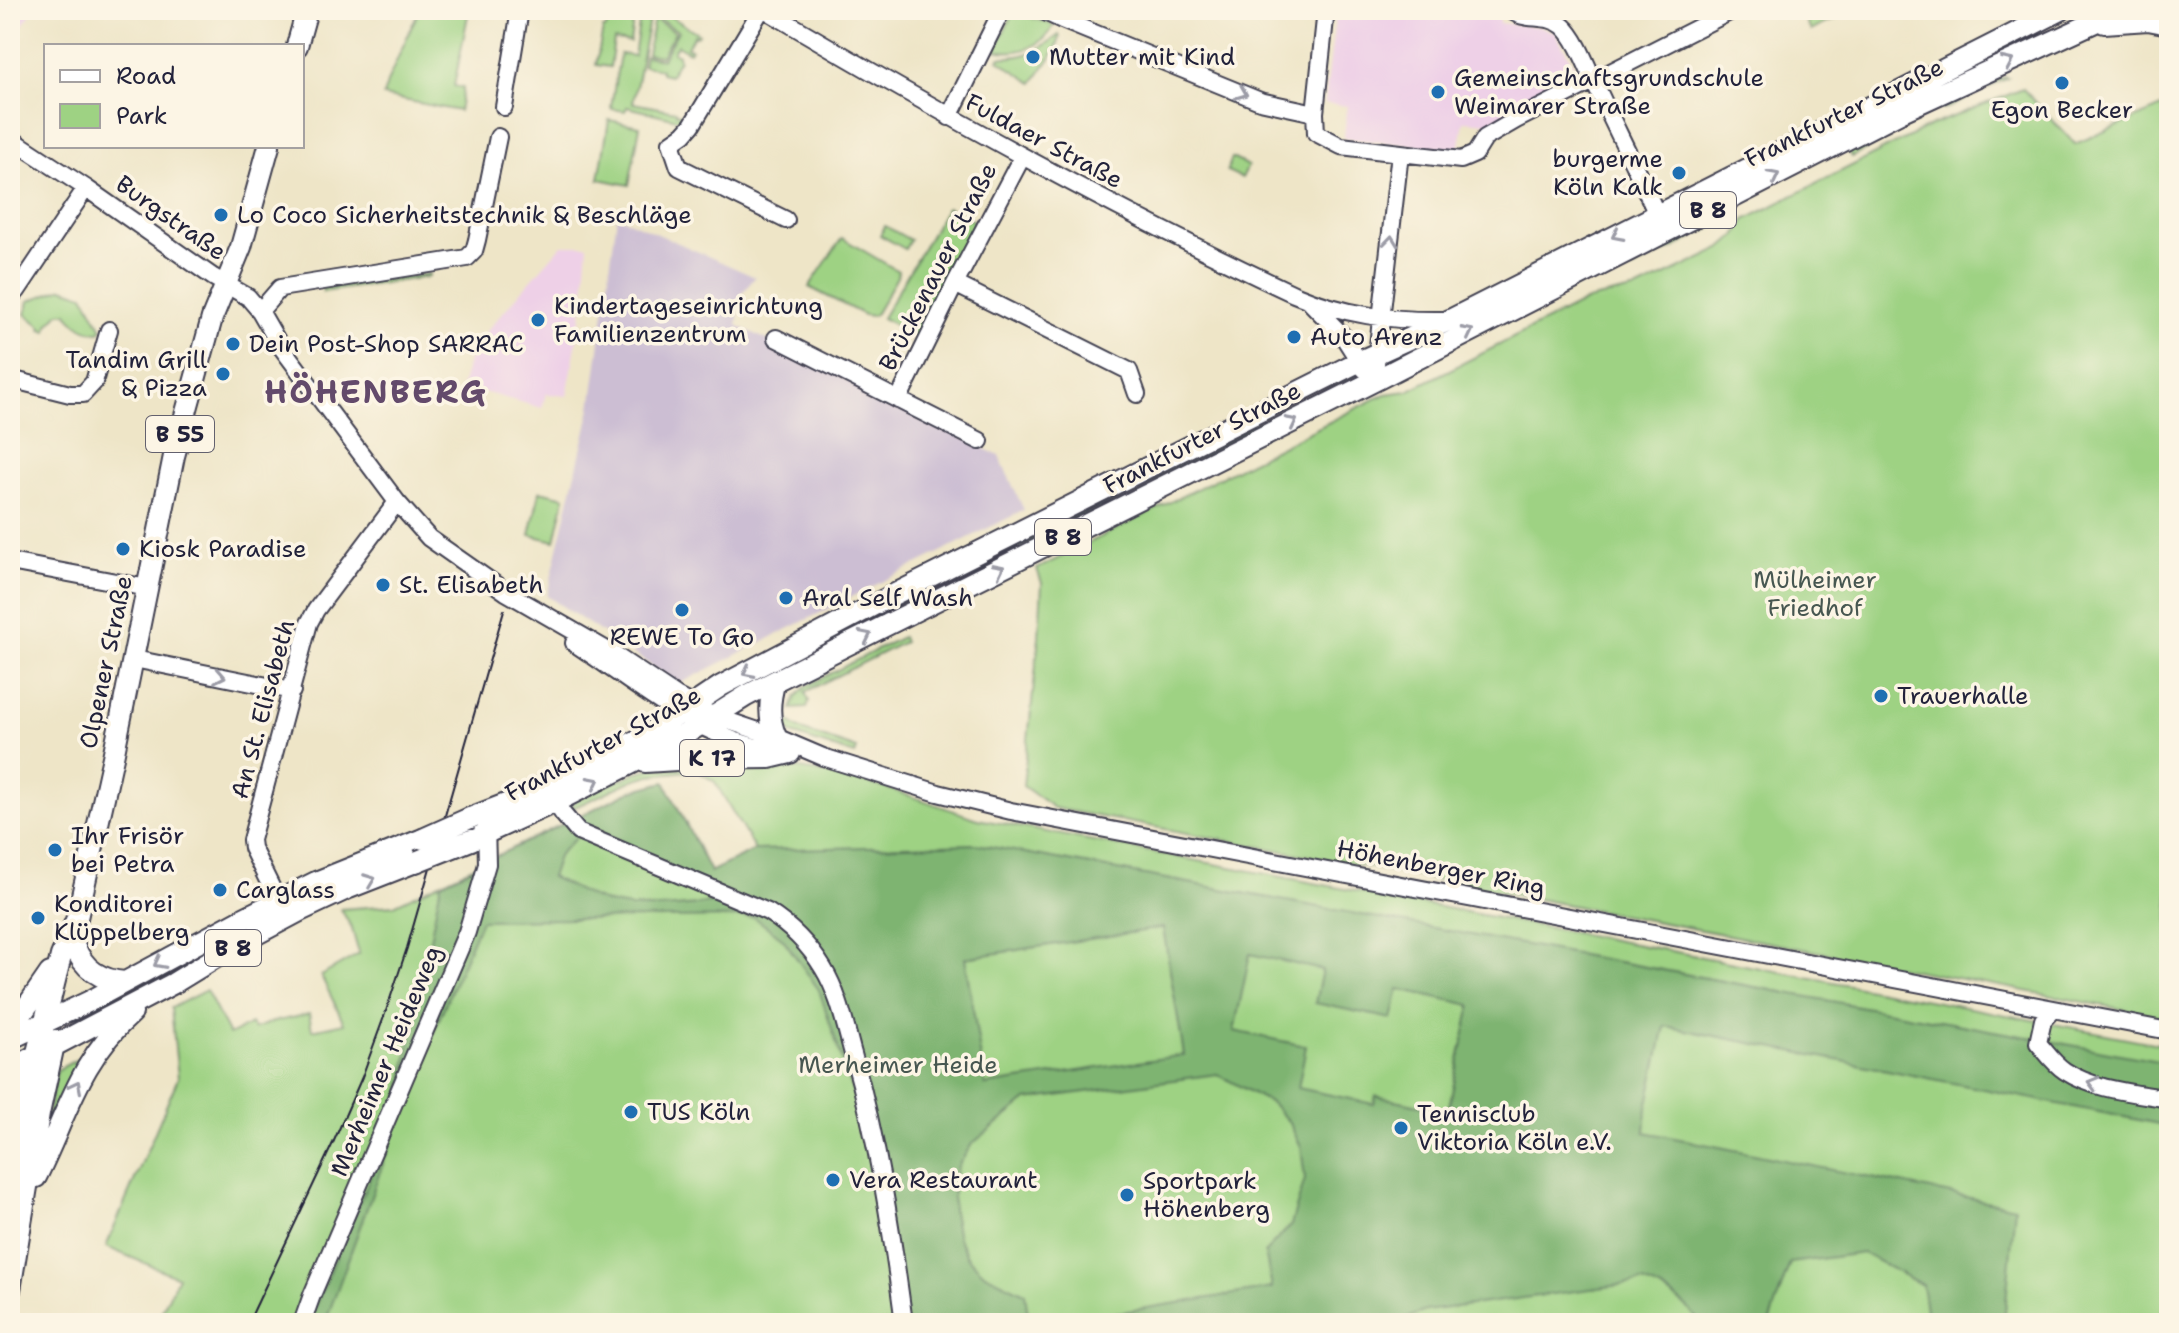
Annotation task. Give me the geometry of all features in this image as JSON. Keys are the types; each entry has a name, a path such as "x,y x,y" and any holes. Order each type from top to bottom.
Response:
{"main road":[{"path":"298,44 307,10"},
{"name":"Frankfurter Straße","path":"10,1069 174,983 236,945 313,904 418,861 640,739 721,686 895,594 1450,320 2061,10"},
{"name":"Frankfurter Straße","path":"10,1039 327,877 423,839 555,802 676,741 775,681 1374,381 1872,126 2121,10"},
{"path":"2092,24 2148,20 2169,24"},
{"name":"Olpener Straße","path":"53,1018 134,659 174,456 212,318 241,247 268,148"},
{"path":"895,594 904,617"},
{"path":"775,681 770,711 776,737"},
{"name":"K 17","path":"633,763 769,758 790,753"},
{"path":"10,1031 68,951 104,979 125,982"},
{"path":"17,1196 40,1169 72,1093 103,1043 129,1015 174,983"},
{"name":"B 55","path":"10,1290 18,1137 53,1018"},
{"name":"B 55","path":"17,1196 39,1114 45,1052"},
{"path":"10,1105 17,1119 18,1137"}],"street":[{"path":"504,107 520,10"},
{"path":"764,10 692,125 671,143 679,167 786,220"},
{"name":"Fuldaer Straße","path":"764,10 1022,157 1174,236 1307,299 1344,312 1381,318 1450,320"},
{"path":"949,117 1002,10"},
{"path":"1041,10 1260,101 1315,113"},
{"path":"1326,10 1315,113 1316,133 1341,146 1461,160 1475,154 1485,138 1535,110 1733,10"},
{"path":"1514,13 1547,18 1562,25 1585,62 1657,215"},
{"path":"498,137 477,240 474,251 467,258 280,288 260,311 279,344 397,502 429,538 506,592 523,609 707,720"},
{"name":"Burgstraße","path":"10,138 213,277 248,297 260,311"},
{"path":"1374,381 1368,358 1381,318 1400,153"},
{"name":"Brückenauer Straße","path":"898,400 1022,157"},
{"path":"10,294 17,291 86,188"},
{"path":"955,284 1129,371 1137,394"},
{"name":"Fuldaer Straße","path":"1307,299 1368,358"},
{"path":"10,379 70,394 83,394 94,382 109,330"},
{"path":"776,338 980,441"},
{"name":"An St. Elisabeth","path":"278,901 251,840 309,623 397,502"},
{"path":"10,562 148,588"},
{"path":"134,659 292,691"},
{"name":"Höhenberger Ring","path":"707,720 776,737 823,757 938,793 1011,811 2169,1031"},
{"name":"K 17","path":"707,720 738,742 823,757"},
{"path":"555,802 578,832 768,912 809,948 825,971 837,999 876,1144 904,1323"},
{"name":"Merheimer Heideweg","path":"302,1323 467,932 487,864 478,826"},
{"path":"2053,1009 2043,1020 2038,1043 2063,1070 2110,1088 2169,1099"}],"shaded area":[{"path":"10,10 34,10 10,41"},
{"name":"Gemeinschaftsgrundschule Weimarer Straße","path":"1336,10 1497,10 1500,11 1499,23 1542,27 1556,33 1574,66 1573,80 1489,123 1464,121 1459,151 1344,138 1347,106 1325,103"},
{"path":"617,216 755,277 741,295 737,325 999,456 1024,510 679,684 547,596 591,408"},
{"name":"Kindertageseinrichtung Familienzentrum","path":"562,245 588,245 583,306 567,396 546,394 542,408 461,386 477,335 483,335"}],"green space":[{"path":"419,10 469,10 454,86 463,88 459,111 383,96"},
{"path":"610,10 635,10 630,42 614,40 610,67 596,65"},
{"path":"641,10 651,10 633,103 688,116 681,120 627,107 625,111 611,107 620,54 634,56"},
{"path":"653,10 660,10 699,34 694,35 687,47 691,49 689,52 677,45 673,52 679,59 670,75 661,73 661,69 643,66 645,56 662,59 678,31 652,15"},
{"path":"1800,10 1853,10 1811,31"},
{"path":"1015,12 1054,25 1044,39 1029,48 995,50 1012,15"},
{"path":"654,19 675,32 661,56 647,54"},
{"path":"1059,35 1055,51 1033,83 998,60 1000,57 1032,52"},
{"path":"2008,78 1944,110 1932,104"},
{"name":"Mülheimer Friedhof","path":"2023,89 2075,144 2169,104 2169,1018 1054,808 1023,786 1039,637 1042,583 1037,569 1385,394 1408,391 1588,300 1638,289 1721,249 1736,236 1745,220 1932,125"},
{"path":"609,120 640,126 629,185 599,179"},
{"path":"1874,134 1888,139 1852,157 1848,150"},
{"path":"1232,158 1248,166 1242,178 1227,171"},
{"path":"1736,206 1721,223 1700,234 1695,224"},
{"path":"947,207 977,223 919,337 882,318"},
{"path":"885,226 910,240 905,249 880,235"},
{"path":"1688,228 1693,238 1632,269 1616,268"},
{"path":"842,238 898,271 872,316 864,315 809,287"},
{"path":"429,274 429,277 323,292 322,288"},
{"path":"63,288 84,295 102,329 99,332 81,326 67,313 59,313 48,325 47,331 26,314 29,301"},
{"path":"1357,373 1202,458 931,592 995,559 1016,542"},
{"path":"540,491 565,497 555,541 530,535"},
{"path":"902,637 904,642 805,692 809,701 807,708 792,709 797,696 806,686"},
{"path":"777,713 801,730 857,749 855,755 792,734 779,722"},
{"name":"Merheimer Heide","path":"701,763 782,767 830,774 886,788 978,819 2169,1046 2169,1323 156,1323 178,1277 106,1247 178,1078 171,1008 206,990 229,1035 251,1024 254,1029 309,1014 312,1030 344,1023 321,976 359,954 352,929 341,909 394,905 631,791 665,782 710,872 755,850 715,782 701,773"},
{"path":"691,767 687,771 633,780 571,809 573,801 635,773 653,768"},
{"path":"665,782 710,872 755,850 976,844 2169,1063 2169,1126 1665,1026 1647,1108 1645,1132 2015,1207 2004,1323 1928,1323 1922,1285 1863,1253 1790,1263 1769,1323 1700,1323 1675,1298 1643,1282 1426,1311 1401,1323 1052,1323 1272,1288 1265,1252 1291,1225 1305,1179 1301,1147 1289,1122 1271,1103 1217,1074 1027,1100 972,1144 958,1166 953,1188 953,1212 958,1238 968,1258 985,1274 1025,1293 1029,1323 894,1323 871,1148 819,990 783,939 754,917 481,920 415,1076 325,1323 308,1323 395,1119 441,883 631,791","holes":["578,836 721,901 650,908 621,906 587,895 551,877 559,854","1163,928 1184,1055 985,1085 965,958","1250,954 1322,970 1315,1003 1392,1019 1399,989 1471,1005 1448,1111 1376,1096 1374,1104 1298,1088 1306,1046 1234,1031"]},
{"path":"325,886 90,1020 92,1011"},
{"path":"87,1054 39,1154 57,1070"}],"tram line":[{"path":"248,1323 333,1143 385,1014 407,948 504,610"}],"place":[{"name":"Mutter mit Kind","path":"1033,57"},
{"name":"Egon Becker","path":"2062,83"},
{"name":"Gemeinschaftsgrundschule Weimarer Straße","path":"1438,92"},
{"name":"burgerme Köln Kalk","path":"1679,173"},
{"name":"Lo Coco Sicherheitstechnik & Beschläge","path":"221,215"},
{"name":"Kindertageseinrichtung Familienzentrum","path":"538,320"},
{"name":"Auto Arenz","path":"1294,337"},
{"name":"Dein Post-Shop SARRAC","path":"233,344"},
{"name":"Tandim Grill & Pizza","path":"223,374"},
{"name":"Kiosk Paradise","path":"123,549"},
{"name":"St. Elisabeth","path":"383,585"},
{"name":"Aral Self Wash","path":"786,598"},
{"name":"REWE To Go","path":"682,610"},
{"name":"Trauerhalle","path":"1881,696"},
{"name":"Ihr Frisör bei Petra","path":"55,850"},
{"name":"Carglass","path":"220,890"},
{"name":"Konditorei Klüppelberg","path":"38,918"},
{"name":"TUS Köln","path":"631,1112"},
{"name":"Tennisclub Viktoria Köln e.V.","path":"1401,1128"},
{"name":"Vera Restaurant","path":"833,1180"},
{"name":"Sportpark Höhenberg","path":"1127,1195"}],"district":[{"name":"HÖHENBERG","path":"376,391"}]}
